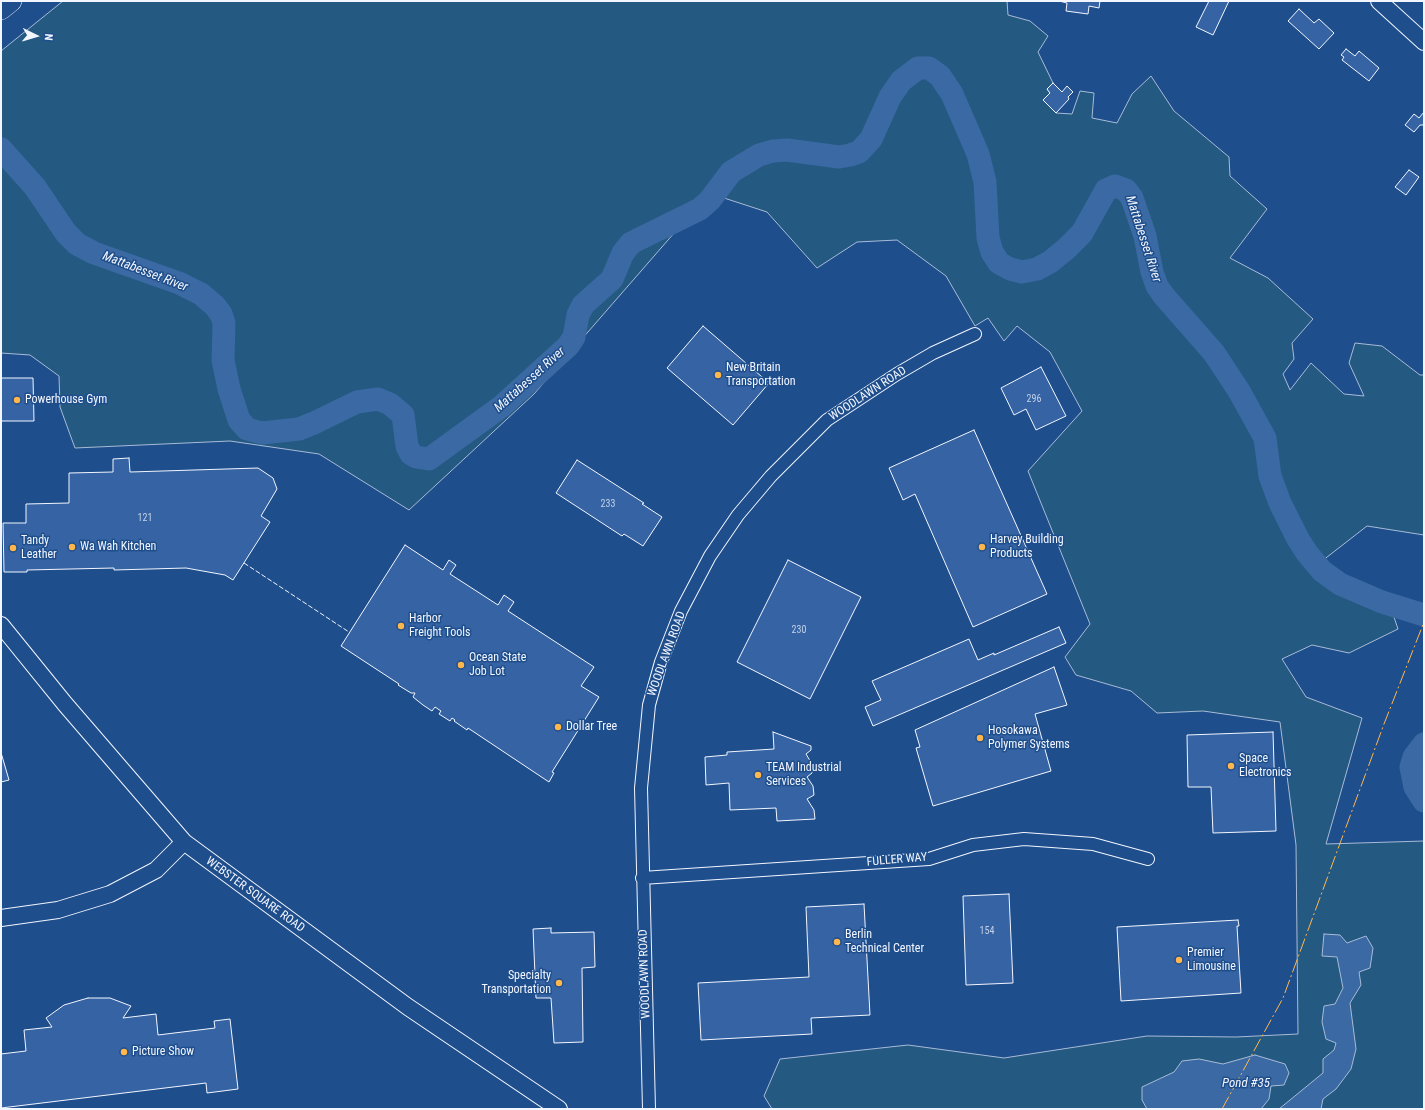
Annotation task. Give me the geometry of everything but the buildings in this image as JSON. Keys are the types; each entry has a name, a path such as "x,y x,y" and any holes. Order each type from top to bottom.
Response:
{"highway":[{"path":"1,9 11,1"}],"main road":[{"path":"1379,1 1424,42"},
{"name":"WEBSTER SQUARE ROAD","path":"1,625 65,704 184,842 408,1007 559,1109"},
{"path":"1,918 53,911 81,904 110,894 156,870 184,842"}],"street":[{"name":"WOODLAWN ROAD","path":"649,1109 642,878 641,788 649,705 661,662 681,611 710,556 738,515 771,476 827,420 897,374 933,353 975,334"},
{"name":"FULLER WAY","path":"642,878 929,859 973,845 1024,839 1093,844 1148,859"}],"shaded area":[{"path":"63,1 1007,1 1008,15 1030,21 1048,36 1038,52 1053,83 1047,89 1050,93 1043,100 1056,113 1072,114 1080,91 1094,93 1092,118 1117,123 1132,94 1151,76 1174,111 1229,157 1230,176 1267,209 1230,258 1268,278 1313,319 1292,343 1294,359 1283,374 1290,390 1311,363 1344,394 1364,396 1349,363 1355,343 1382,346 1420,375 1424,375 1424,535 1367,526 1313,568 1391,608 1398,629 1349,653 1312,645 1282,659 1306,697 1362,718 1326,844 1424,841 1424,1109 772,1109 764,1096 780,1059 908,1045 1004,1058 1147,1036 1236,1037 1298,1034 1296,845 1280,722 1203,711 1157,713 1131,691 1076,675 1065,657 1090,624 1028,471 1082,411 1050,352 1017,326 1004,341 988,318 975,326 946,276 897,240 857,242 817,268 767,212 724,198 675,232 534,394 409,510 319,454 230,441 75,448 60,407 59,376 30,355 1,353 1,51"}],"water":[{"name":"Pond #35","path":"1324,934 1340,935 1347,943 1366,936 1373,948 1370,968 1359,972 1361,985 1350,1003 1356,1049 1351,1069 1336,1089 1323,1099 1321,1109 1279,1109 1323,1073 1323,1059 1334,1050 1336,1043 1326,1039 1322,1022 1324,1006 1335,1004 1343,988 1337,957 1322,956"},
{"name":"Pond #35","path":"1255,1055 1285,1064 1289,1073 1284,1085 1271,1086 1269,1099 1261,1109 1147,1109 1142,1100 1142,1087 1174,1072 1182,1061 1199,1059 1223,1064"}],"waterway":[{"name":"Mattabesset River","path":"1,149 35,187 66,233 77,244 94,253 179,283 201,294 215,306 221,314 224,323 223,360 229,389 239,420 247,429 262,433 299,429 357,402 378,399 390,404 403,415 407,446 411,454 416,457 429,459 502,406 568,346 574,337 578,315 583,305 612,279 623,253 631,243 700,209 710,200 731,172 759,155 773,151 787,150 839,157 859,152 871,139 890,97 901,81 918,68 929,68 940,76 952,94 978,154 985,182 988,238 992,252 999,263 1010,269 1022,272 1037,269 1050,262 1082,233 1106,190 1115,186 1126,190 1132,198 1145,236 1152,272 1157,286 1214,353 1239,391 1265,438 1270,476 1280,503 1298,539 1307,553 1322,571 1340,584 1382,602 1424,615"},
{"name":"Mattabesset River","path":"1424,744 1414,757 1411,767 1415,787 1424,801"}],"fence":[{"path":"244,563 349,632"}],"power":[{"path":"1222,1109 1283,998 1384,724 1424,622"}],"place":[{"name":"New Britain Transportation","path":"718,375"},
{"name":"Powerhouse Gym","path":"17,400"},
{"name":"Wa Wah Kitchen","path":"72,547"},
{"name":"Harvey Building Products","path":"982,547"},
{"name":"Tandy Leather","path":"13,548"},
{"name":"Harbor Freight Tools","path":"401,626"},
{"name":"Ocean State Job Lot","path":"461,665"},
{"name":"Dollar Tree","path":"558,727"},
{"name":"Hosokawa Polymer Systems","path":"980,738"},
{"name":"Space Electronics","path":"1231,766"},
{"name":"TEAM Industrial Services","path":"758,775"},
{"name":"Berlin Technical Center","path":"837,942"},
{"name":"Premier Limousine","path":"1179,960"},
{"name":"Specialty Transportation","path":"559,983"},
{"name":"Picture Show","path":"124,1052"}]}
